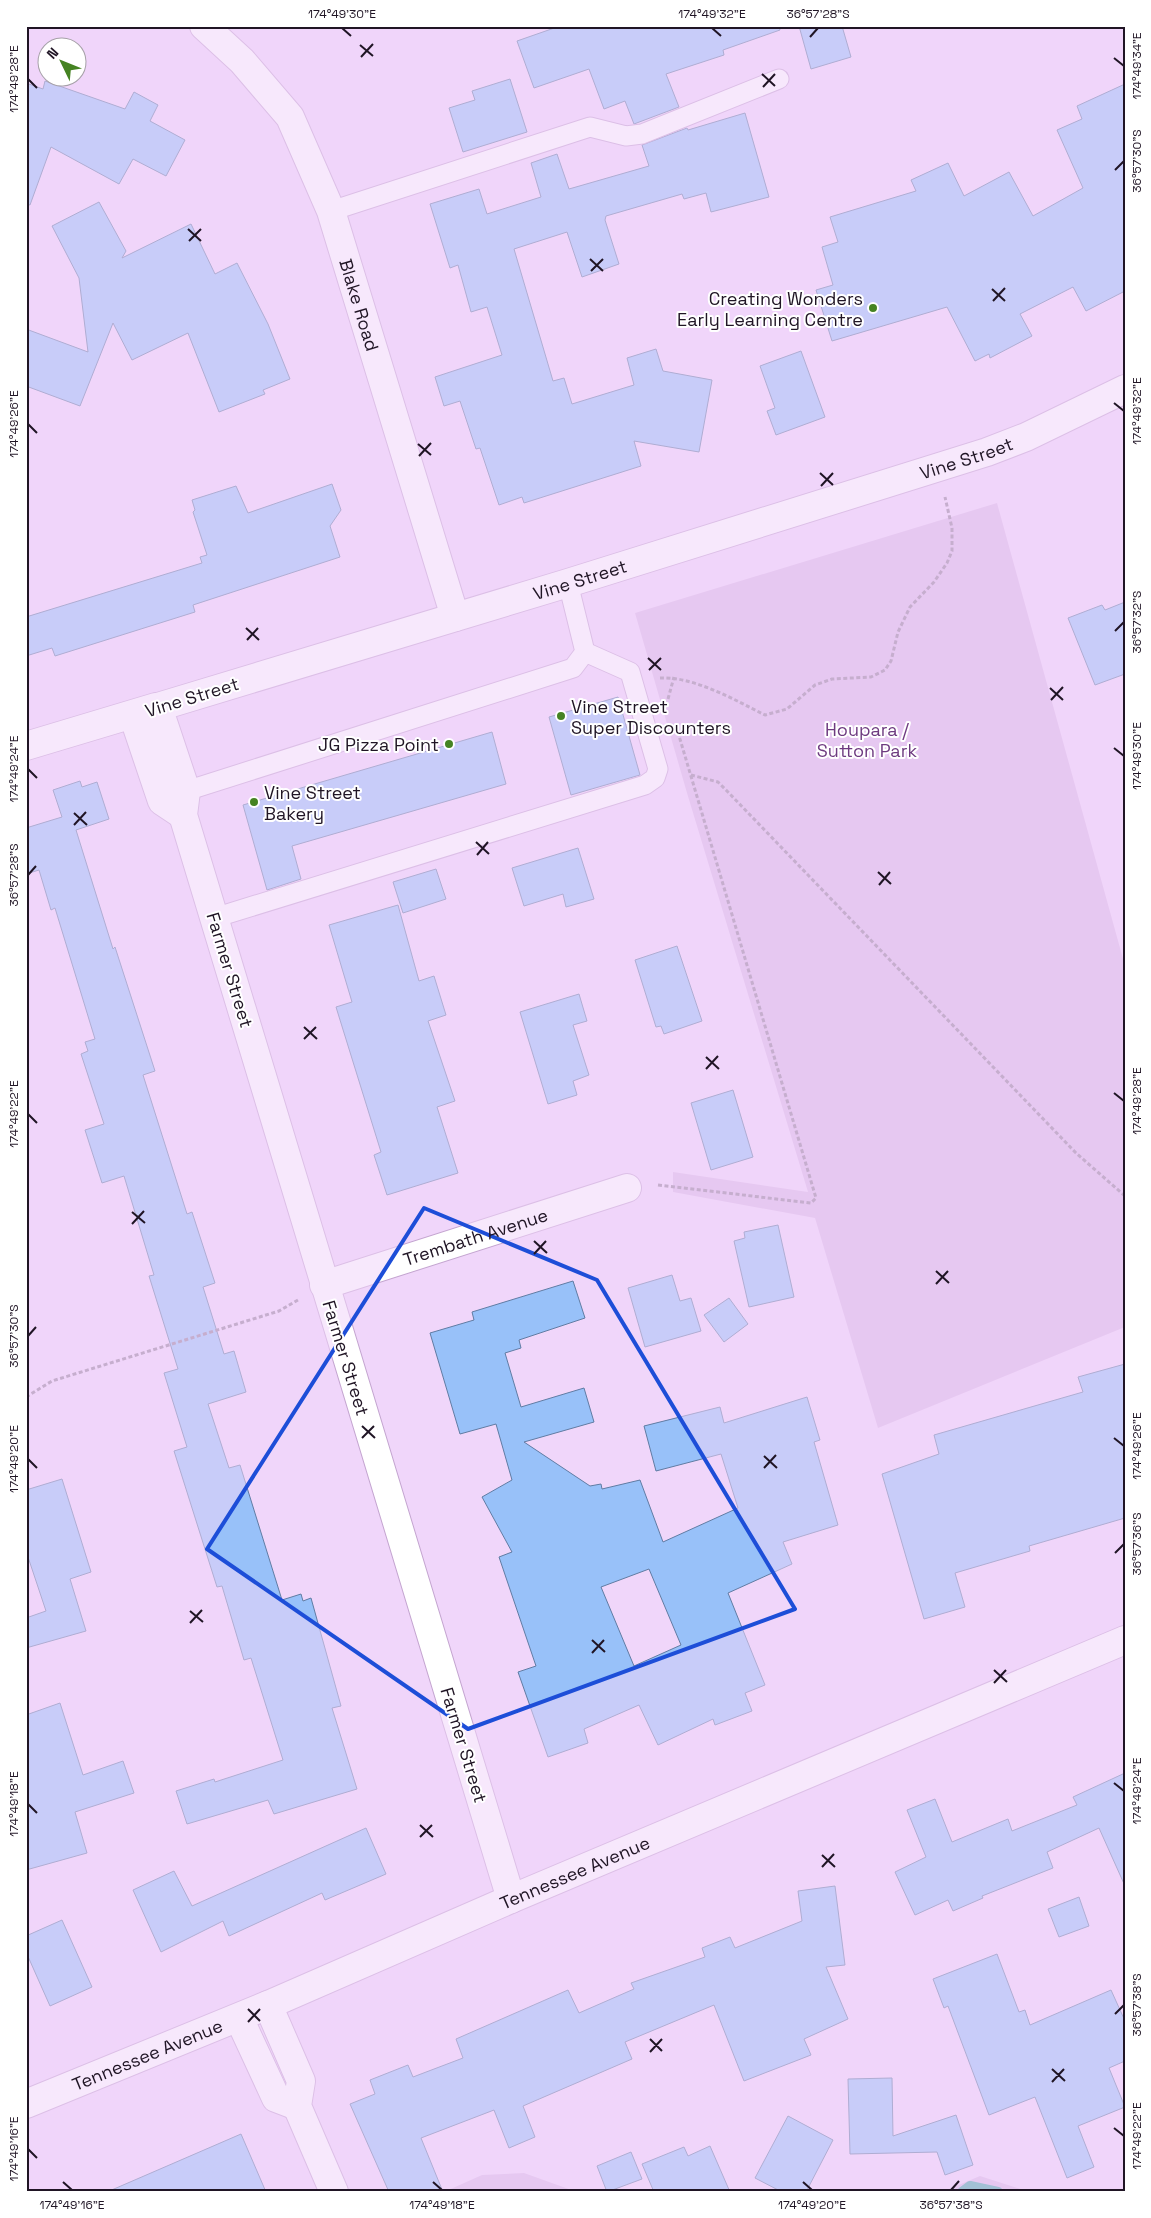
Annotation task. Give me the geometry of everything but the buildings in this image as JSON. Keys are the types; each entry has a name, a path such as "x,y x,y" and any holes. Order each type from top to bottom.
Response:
{"street":[{"name":"Blake Road","path":"204,26 242,61 290,117 330,211 455,617"},
{"name":"Vine Street","path":"26,746 568,583 939,468 1026,437 1125,389"},
{"path":"145,711 162,801 184,803"},
{"name":"Farmer Street","path":"184,803 214,918 511,1899"},
{"name":"Trembath Avenue","path":"324,1285 627,1188"},
{"name":"Tennessee Avenue","path":"26,2104 239,2018 511,1899 1125,1640"},
{"path":"268,2005 301,2081 297,2106 334,2192"},
{"path":"239,2018 276,2098 297,2106"}],"lane":[{"path":"330,211 590,128 626,136 642,134 779,79"},
{"path":"568,583 585,652"},
{"path":"214,918 645,785 655,778 658,769 630,672 585,652"},
{"path":"184,803 556,675 573,668 585,652"}],"path":[{"path":"632,679 674,677 741,703 765,715 787,709 814,685 832,679 871,677 885,670 891,661 898,632 910,607 934,582 948,563 952,551 952,528 939,468"},
{"path":"670,705 668,696 674,677"},
{"path":"627,1188 665,1185 811,1203 816,1198 675,722"},
{"path":"691,775 718,782 1076,1154 1125,1196"},
{"path":"26,1397 52,1381 279,1311 324,1285"}],"highlighted area":[{"path":"424,1208 597,1280 795,1609 468,1729 207,1549"}],"green space":[{"name":"Houpara / Sutton Park","path":"997,503 1125,966 1125,1327 878,1428 815,1218 673,1192 673,1172 808,1192 687,793 635,613"},
{"path":"524,2173 577,2192 444,2192 482,2175"},
{"path":"980,2176 1030,2192 942,2192"}],"waterway":[{"path":"962,2192 970,2186 998,2192"}],"place":[{"name":"Creating Wonders Early Learning Centre","path":"873,308"},
{"name":"Vine Street Super Discounters","path":"561,716"},
{"name":"JG Pizza Point","path":"449,744"},
{"name":"Vine Street Bakery","path":"254,802"}]}
